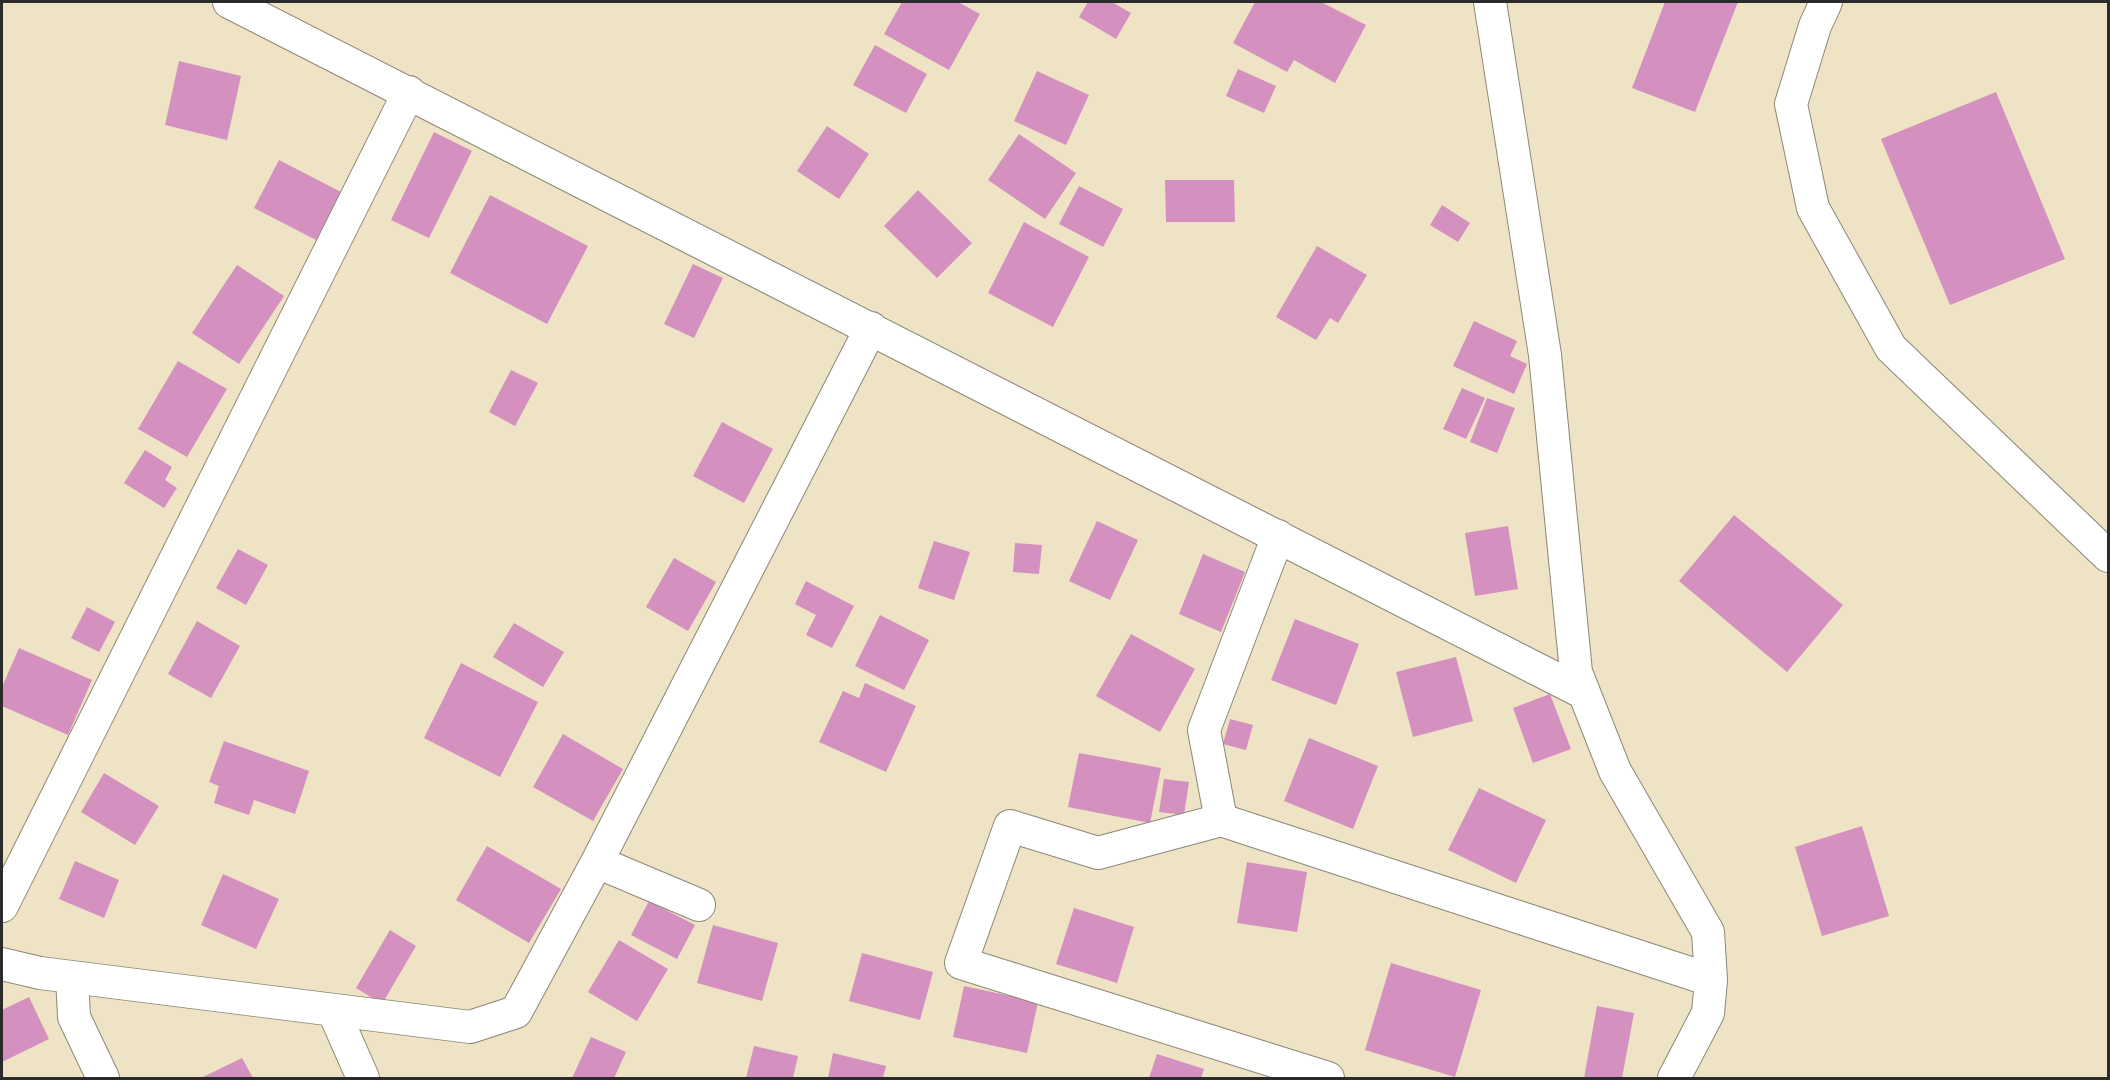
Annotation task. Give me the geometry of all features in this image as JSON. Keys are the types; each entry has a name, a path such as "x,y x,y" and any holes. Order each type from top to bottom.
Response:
{"street":[{"path":"229,2 1584,693"},
{"path":"1490,2 1545,355 1576,672 1615,771 1708,932 1711,980 1708,1013 1674,1078"},
{"path":"1826,2 1815,26 1791,104 1813,207 1891,348 2109,556"},
{"path":"2,906 409,92"},
{"path":"2,964 40,973 470,1027 516,1012 597,862 871,328"},
{"path":"1221,820 1204,730 1278,536"},
{"path":"1328,1078 961,963 1010,826 1098,853 1221,820 1711,980"},
{"path":"597,862 699,905"},
{"path":"72,977 74,1017 103,1078"},
{"path":"333,1010 363,1078"}],"building":[{"path":"902,2 958,2 980,14 949,70 884,34"},
{"path":"1088,2 1112,2 1131,13 1116,39 1079,17"},
{"path":"1255,2 1321,2 1366,25 1335,83 1294,60 1287,72 1233,43"},
{"path":"1665,2 1738,2 1695,112 1632,88"},
{"path":"875,45 927,74 906,113 853,85"},
{"path":"179,61 241,76 227,140 165,125"},
{"path":"1238,69 1276,86 1264,113 1226,96"},
{"path":"1037,71 1089,95 1066,145 1014,121"},
{"path":"1996,92 2065,259 1950,305 1881,139"},
{"path":"827,126 869,154 839,199 797,171"},
{"path":"434,132 472,151 429,238 391,220"},
{"path":"1019,134 1076,173 1045,219 988,180"},
{"path":"279,160 341,192 316,240 254,208"},
{"path":"1165,180 1234,180 1235,222 1166,222"},
{"path":"1079,186 1123,209 1103,247 1059,224"},
{"path":"918,190 972,243 937,278 884,226"},
{"path":"490,195 588,246 547,324 450,273"},
{"path":"1442,205 1470,223 1458,242 1430,225"},
{"path":"1024,222 1089,257 1053,327 988,293"},
{"path":"1317,246 1367,275 1338,323 1330,318 1316,340 1276,317"},
{"path":"693,264 723,278 694,338 664,324"},
{"path":"237,265 284,296 239,364 192,333"},
{"path":"1474,321 1517,341 1510,356 1527,364 1514,394 1453,366"},
{"path":"178,361 227,389 187,457 138,429"},
{"path":"511,370 538,383 515,426 489,412"},
{"path":"1462,388 1485,398 1466,439 1443,429"},
{"path":"1487,398 1515,408 1497,453 1470,442"},
{"path":"722,422 773,449 744,503 693,476"},
{"path":"145,450 172,467 165,480 177,488 164,508 124,483"},
{"path":"1734,515 1843,605 1787,672 1679,581"},
{"path":"1097,521 1138,540 1110,600 1069,581"},
{"path":"1508,526 1518,589 1475,596 1465,533"},
{"path":"934,541 970,552 954,600 918,588"},
{"path":"1015,543 1042,545 1039,574 1013,572"},
{"path":"238,549 268,565 246,605 216,588"},
{"path":"1203,554 1245,572 1221,632 1179,614"},
{"path":"674,558 716,582 688,631 646,607"},
{"path":"806,581 854,606 832,648 806,635 816,615 795,604"},
{"path":"87,607 115,622 99,652 71,638"},
{"path":"880,615 929,640 904,690 855,666"},
{"path":"1295,619 1359,644 1336,705 1271,680"},
{"path":"197,621 240,646 211,698 168,674"},
{"path":"514,623 564,652 543,687 493,657"},
{"path":"1131,634 1195,669 1160,732 1096,696"},
{"path":"19,648 92,680 68,735 2,706 2,687"},
{"path":"1456,657 1473,721 1413,737 1396,672"},
{"path":"461,663 538,702 500,777 424,738"},
{"path":"865,683 916,706 886,772 819,742 843,691 859,698"},
{"path":"1550,694 1571,749 1533,763 1513,708"},
{"path":"1230,719 1253,725 1246,750 1223,744"},
{"path":"563,734 623,769 593,821 533,787"},
{"path":"1309,738 1378,766 1353,829 1284,801"},
{"path":"224,741 309,771 295,814 254,800 249,815 214,803 219,786 209,782"},
{"path":"1079,753 1161,768 1150,823 1068,807"},
{"path":"104,773 159,806 135,845 81,812"},
{"path":"1164,779 1189,782 1184,815 1159,812"},
{"path":"1479,788 1546,820 1516,883 1448,850"},
{"path":"1862,826 1889,916 1822,936 1795,847"},
{"path":"487,846 561,889 529,943 456,900"},
{"path":"75,861 119,880 104,918 59,899"},
{"path":"1247,862 1307,872 1297,932 1237,923"},
{"path":"223,874 279,899 256,949 201,925"},
{"path":"649,901 695,925 677,959 631,935"},
{"path":"1074,908 1134,927 1117,983 1056,964"},
{"path":"713,925 778,943 762,1001 697,983"},
{"path":"390,930 416,946 382,1004 356,988"},
{"path":"619,940 668,969 637,1021 588,992"},
{"path":"862,953 933,972 920,1020 849,1001"},
{"path":"1391,963 1481,990 1455,1077 1365,1050"},
{"path":"964,986 1038,1002 1027,1053 953,1037"},
{"path":"29,997 49,1039 2,1062 2,1010"},
{"path":"1597,1006 1634,1013 1622,1078 1584,1078"},
{"path":"591,1037 626,1052 614,1078 572,1078"},
{"path":"754,1046 798,1056 793,1078 746,1078"},
{"path":"833,1053 886,1066 883,1078 828,1078"},
{"path":"1157,1054 1204,1069 1201,1078 1149,1078"},
{"path":"242,1058 253,1078 201,1078"}]}
